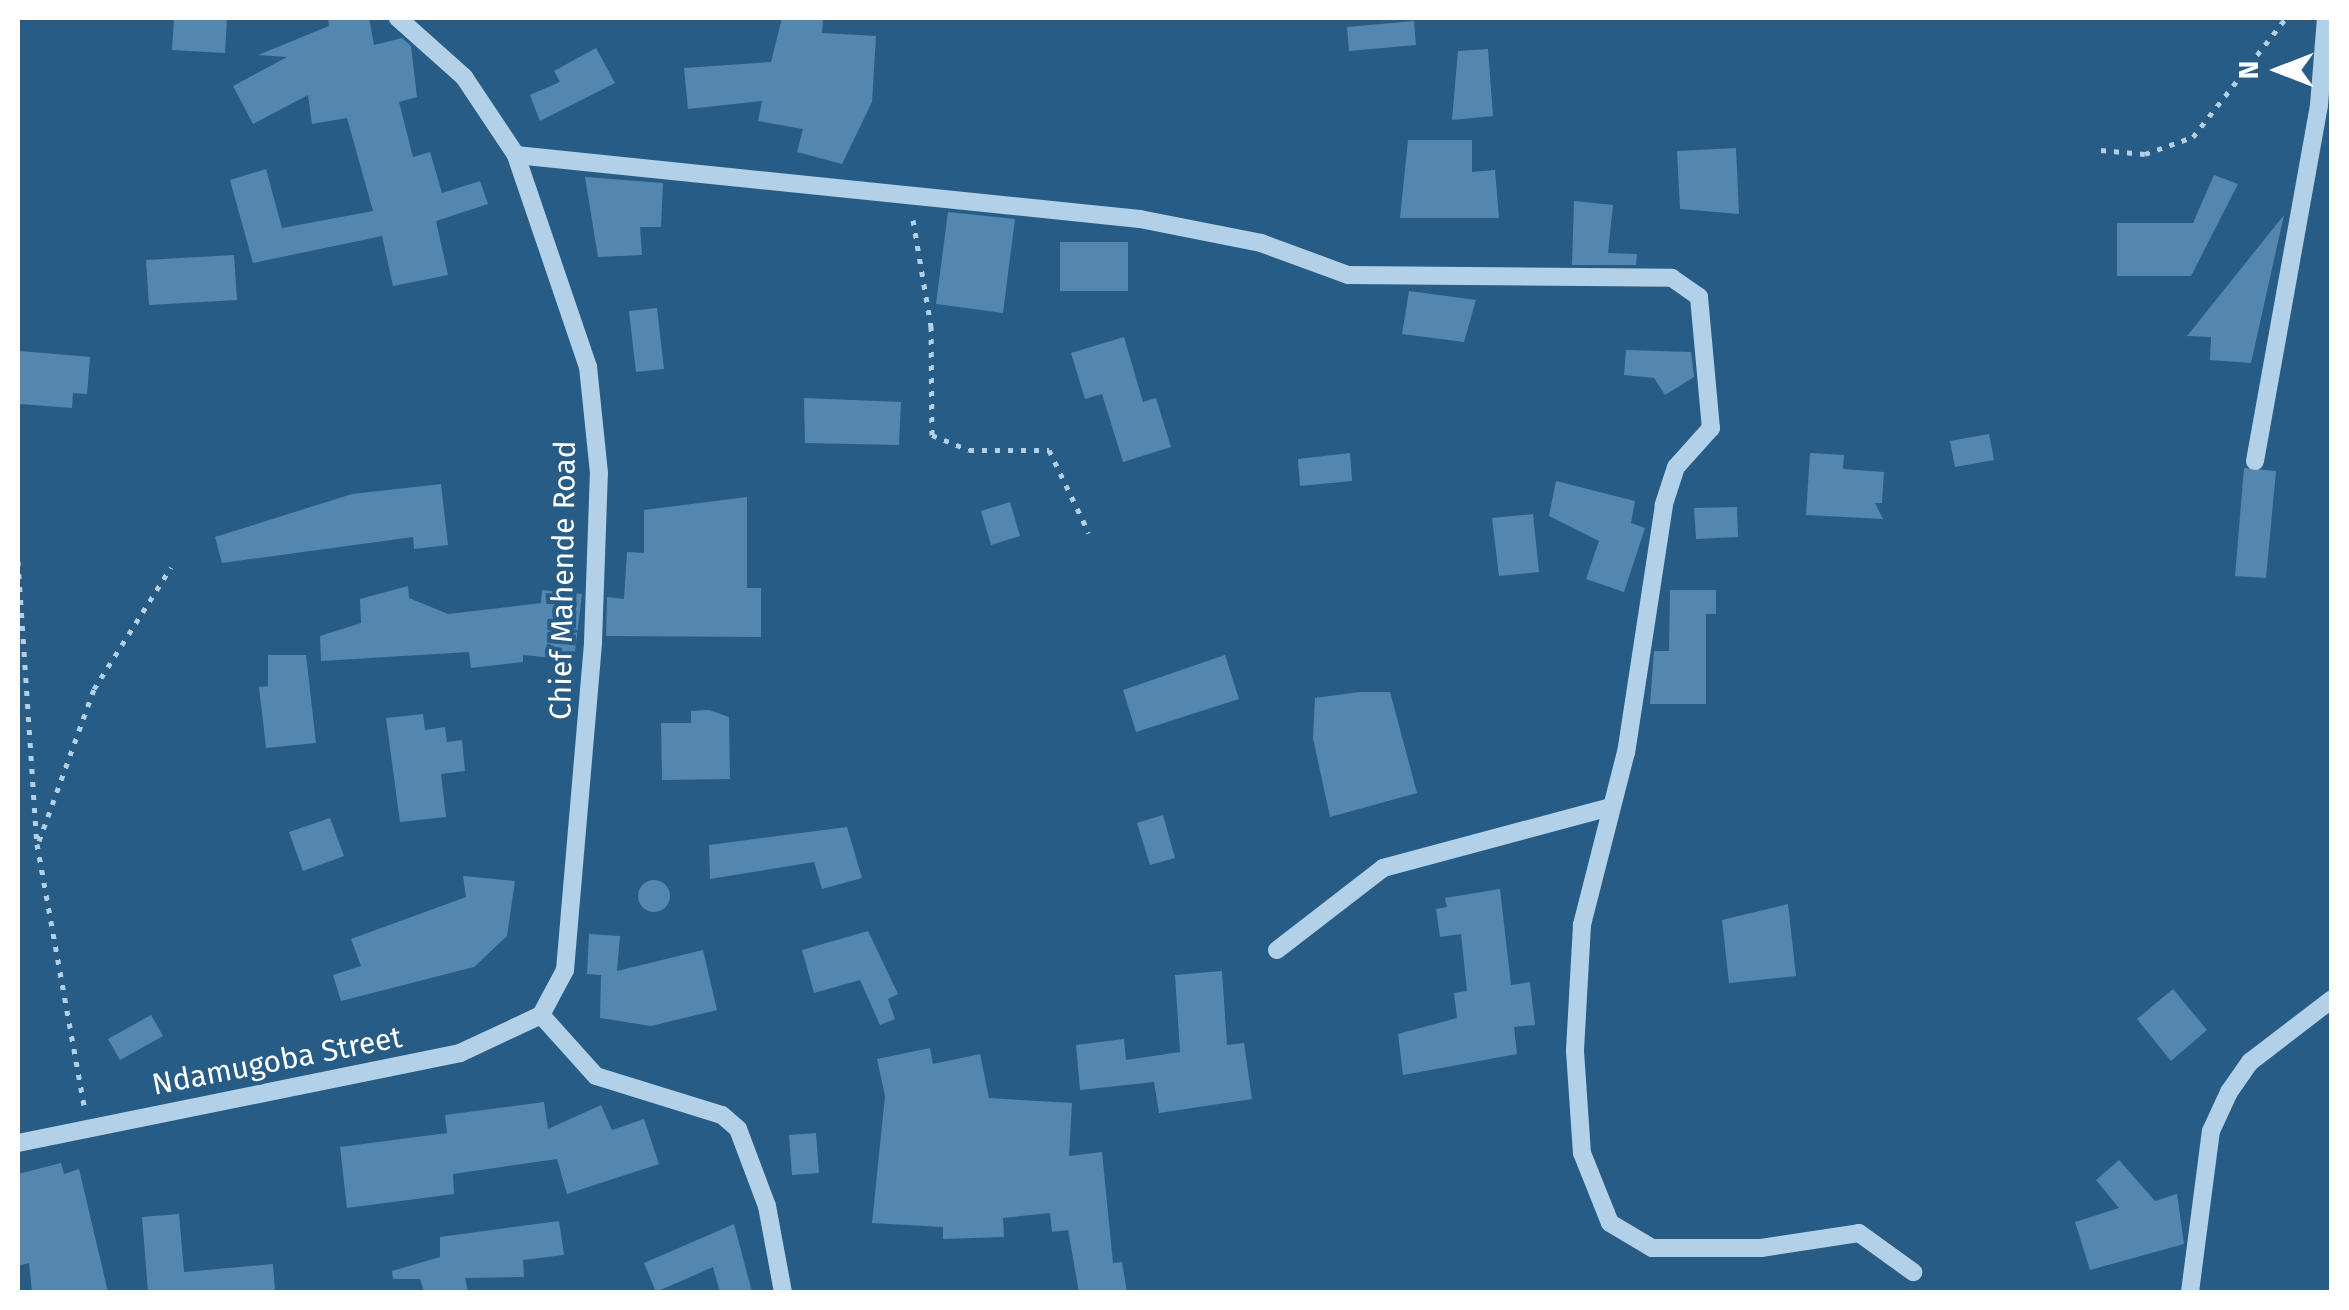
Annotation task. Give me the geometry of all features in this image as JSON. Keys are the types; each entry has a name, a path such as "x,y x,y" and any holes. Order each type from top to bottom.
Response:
{"street":[{"name":"Chief Mahende Road","path":"398,18 464,77 516,154 588,367 600,473 574,916 565,970 541,1015"},
{"path":"2255,461 2320,105 2326,18"},
{"path":"516,154 907,200 1140,219 1261,243 1348,275 1672,278 1699,297 1711,428 1676,467 1664,505 1610,807 1582,925 1574,1051 1592,1196 1610,1223 1652,1248 1760,1248 1859,1232 1912,1272"},
{"path":"1276,950 1383,868 1610,807"},
{"path":"2190,1292 2210,1131 2229,1092 2250,1062 2332,999"},
{"path":"541,1015 596,1076 722,1115 738,1129 768,1206 783,1292"},
{"name":"Ndamugoba Street","path":"18,1142 87,1124 262,1098 460,1053 541,1015"}],"path":[{"path":"2100,150 2145,154 2193,137 2286,18"},
{"path":"907,200 929,311 932,435 988,452 1049,450 1089,532"},
{"path":"18,562 38,844 87,1124"},
{"path":"38,844 94,689 171,568"}],"building":[{"path":"174,18 227,18 225,53 172,50"},
{"path":"328,18 369,18 374,45 402,38 411,46 417,97 399,102 413,157 430,152 442,193 480,181 488,204 436,221 448,275 393,286 382,236 253,263 230,180 266,169 282,228 373,211 347,118 312,124 308,95 253,124 233,86 287,57 258,55 329,26"},
{"path":"782,18 823,20 822,33 876,36 872,102 842,164 797,152 803,129 758,121 762,101 688,109 684,68 771,62"},
{"path":"1414,21 1416,45 1349,51 1347,27"},
{"path":"596,48 615,83 540,121 530,95 560,82 554,71"},
{"path":"1488,49 1493,116 1452,120 1458,51"},
{"path":"1408,140 1472,140 1472,172 1495,170 1499,218 1400,218"},
{"path":"1736,148 1739,214 1680,209 1677,151"},
{"path":"2214,175 2238,184 2191,276 2117,276 2117,223 2193,223"},
{"path":"585,177 663,183 661,227 640,227 642,255 598,257"},
{"path":"1574,201 1613,205 1608,253 1637,254 1636,265 1572,265"},
{"path":"948,212 1015,219 1003,313 936,304"},
{"path":"2284,215 2251,363 2210,360 2211,337 2187,336"},
{"path":"1060,242 1128,242 1128,291 1060,291"},
{"path":"234,255 237,300 149,305 146,260"},
{"path":"1409,291 1476,300 1464,342 1402,334"},
{"path":"657,308 664,369 636,372 629,311"},
{"path":"1124,337 1143,402 1156,398 1171,447 1123,462 1102,394 1085,399 1071,353"},
{"path":"1626,350 1691,352 1694,377 1665,395 1654,378 1624,375"},
{"path":"20,351 90,357 87,394 73,393 72,408 20,404"},
{"path":"804,398 901,402 899,445 805,443"},
{"path":"1989,434 1994,460 1955,467 1950,441"},
{"path":"1350,453 1352,481 1300,486 1298,459"},
{"path":"1810,453 1844,455 1843,469 1884,472 1882,503 1875,503 1883,519 1806,515"},
{"path":"2244,468 2276,471 2266,578 2235,576"},
{"path":"1556,481 1635,501 1631,523 1645,528 1624,592 1586,579 1599,541 1549,516"},
{"path":"441,484 448,545 414,549 413,537 222,563 215,537 352,494"},
{"path":"747,497 747,588 761,588 761,637 606,636 607,597 624,599 627,552 644,553 644,510"},
{"path":"1010,502 1020,536 991,545 981,511"},
{"path":"1737,507 1738,537 1696,539 1694,508"},
{"path":"1533,514 1539,572 1499,576 1492,518"},
{"path":"408,586 409,598 448,614 541,603 542,590 582,594 574,660 523,655 523,662 471,668 469,652 321,661 320,636 361,623 360,599"},
{"path":"1670,590 1716,590 1716,614 1706,614 1706,704 1650,704 1654,651 1669,651"},
{"path":"268,655 306,655 316,743 266,748 259,687 268,686"},
{"path":"1225,655 1239,699 1136,732 1123,690"},
{"path":"1390,692 1417,793 1330,817 1313,738 1315,698"},
{"path":"709,710 729,717 730,779 662,780 661,723 691,723 691,711"},
{"path":"423,714 425,730 445,727 447,742 462,740 465,771 441,774 446,817 400,822 386,718"},
{"path":"1163,815 1175,858 1150,865 1137,823"},
{"path":"330,818 344,856 303,871 289,832"},
{"path":"847,827 862,878 822,889 814,862 710,879 709,845"},
{"path":"463,876 515,881 507,936 474,967 341,1001 333,975 361,966 351,939 466,897"},
{"path":"654,880 666,884 670,896 666,908 654,912 642,908 638,896 642,884"},
{"path":"1500,889 1511,985 1530,982 1535,1025 1514,1027 1517,1054 1403,1075 1398,1034 1457,1018 1454,993 1467,991 1461,934 1440,937 1436,909 1447,907 1445,898"},
{"path":"1788,904 1796,976 1729,983 1722,920"},
{"path":"868,931 898,994 888,999 895,1019 880,1025 860,980 814,993 802,950"},
{"path":"589,934 620,936 617,971 703,950 717,1010 651,1026 600,1018 601,975 587,974"},
{"path":"1222,971 1227,1045 1244,1043 1252,1099 1159,1113 1154,1082 1080,1090 1076,1045 1124,1039 1126,1060 1180,1052 1175,975"},
{"path":"2173,989 2207,1030 2171,1061 2137,1019"},
{"path":"151,1015 163,1036 120,1060 108,1039"},
{"path":"930,1048 933,1064 980,1054 989,1098 1072,1103 1069,1156 1102,1152 1113,1263 1122,1262 1127,1292 1079,1292 1068,1230 1052,1232 1050,1213 1003,1218 1004,1237 943,1239 943,1227 872,1223 885,1096 877,1059"},
{"path":"544,1102 548,1129 601,1105 612,1130 644,1119 659,1164 567,1194 557,1159 453,1174 454,1194 347,1208 340,1147 447,1133 445,1115"},
{"path":"816,1133 819,1173 792,1175 789,1135"},
{"path":"2119,1160 2155,1201 2177,1194 2184,1244 2090,1270 2075,1222 2119,1208 2096,1180"},
{"path":"61,1163 64,1174 79,1169 108,1292 32,1292 29,1263 18,1266 18,1174"},
{"path":"179,1214 184,1272 273,1264 275,1290 148,1292 142,1217"},
{"path":"559,1221 564,1255 523,1260 524,1277 465,1278 468,1292 424,1292 420,1279 393,1279 392,1271 440,1257 440,1237"},
{"path":"734,1224 752,1292 720,1292 713,1267 656,1292 644,1263"}]}
